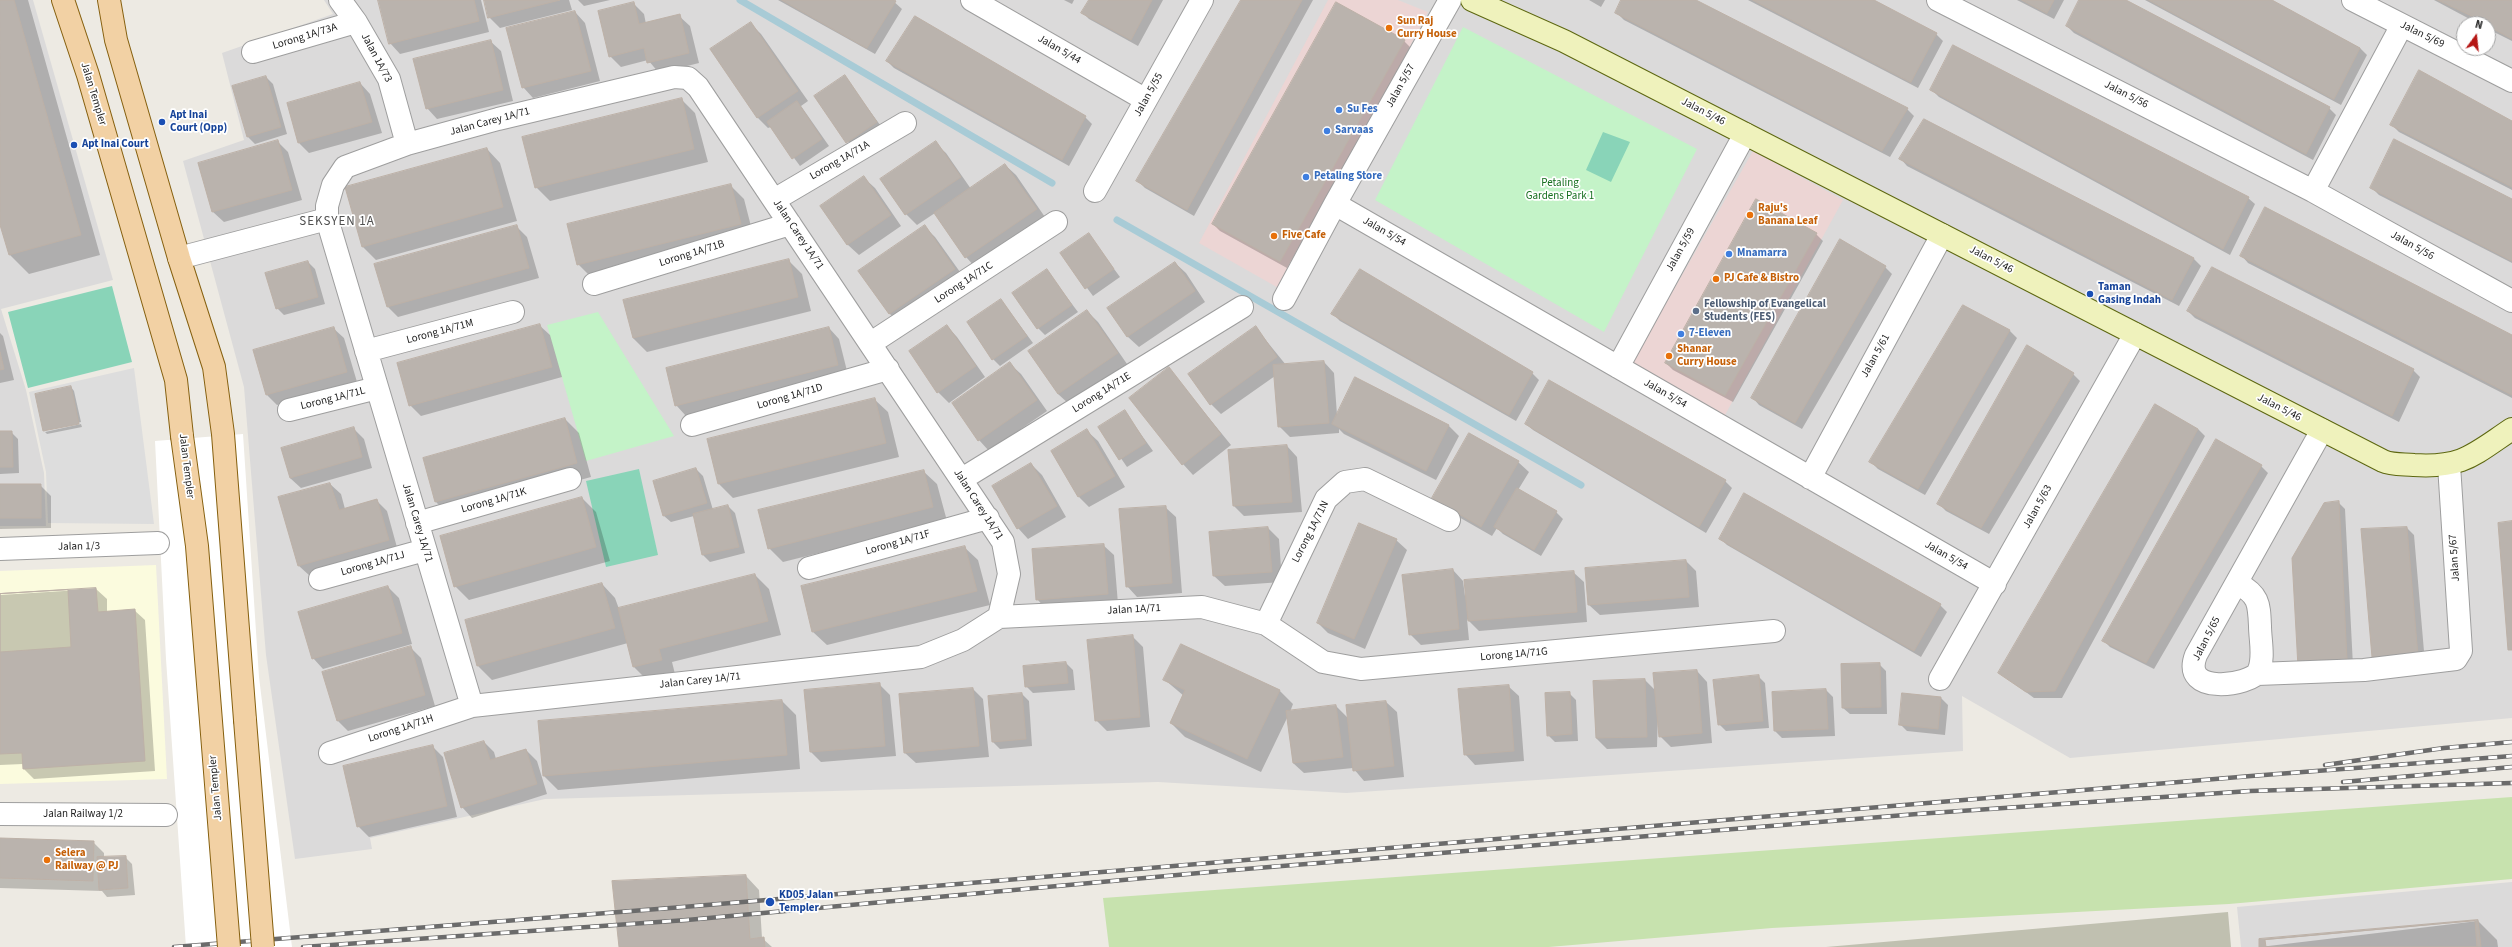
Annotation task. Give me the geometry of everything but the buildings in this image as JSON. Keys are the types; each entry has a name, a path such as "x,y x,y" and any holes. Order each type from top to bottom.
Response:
{"main road":[{"name":"Jalan Templer","path":"63,0 88,76 176,380 197,546 228,947"},
{"path":"79,0 88,76"},
{"path":"109,0 116,40 179,258 214,367 223,434 263,947"}],"street":[{"name":"Jalan 1A/73","path":"340,0 356,22 389,79 406,144"},
{"name":"Jalan 5/44","path":"972,0 1146,100"},
{"name":"Jalan 5/55","path":"1095,191 1202,0"},
{"name":"Jalan 5/57","path":"1284,299 1335,204 1450,0"},
{"name":"Jalan 5/46","path":"1472,0 1564,41 2387,463 2449,465 2470,458 2512,429"},
{"name":"Jalan 5/56","path":"1938,0 2313,191 2512,301"},
{"name":"Jalan 5/69","path":"2353,0 2512,81"},
{"name":"Lorong 1A/73A","path":"253,52 356,22"},
{"path":"2313,191 2402,25"},
{"name":"Jalan Carey 1A/71","path":"681,77 688,78 698,87 774,200 988,518 1005,547 1009,574 999,617 963,640 921,657 472,706 327,219 327,206 333,185 345,168 406,144 498,120 681,77"},
{"name":"Lorong 1A/71A","path":"774,200 905,123"},
{"name":"Jalan 5/59","path":"1618,367 1745,134"},
{"name":"Jalan 5/54","path":"1335,204 1995,584"},
{"path":"179,258 327,219"},
{"name":"Lorong 1A/71C","path":"871,343 1056,222"},
{"name":"Lorong 1A/71B","path":"594,284 790,224"},
{"name":"Jalan 5/61","path":"1810,478 1942,235"},
{"name":"Lorong 1A/71E","path":"962,479 1242,307"},
{"name":"Lorong 1A/71M","path":"366,351 513,312"},
{"name":"Jalan 5/63","path":"1940,679 2135,334"},
{"name":"Lorong 1A/71D","path":"692,425 888,369"},
{"name":"Lorong 1A/71L","path":"289,410 378,388"},
{"name":"Jalan 5/65","path":"2322,430 2238,583 2196,655 2193,668 2195,674 2202,681 2214,683 2247,680 2257,674 2364,670 2456,659 2461,651"},
{"name":"Jalan 5/67","path":"2449,465 2461,651"},
{"name":"Lorong 1A/71K","path":"417,523 570,479"},
{"name":"Lorong 1A/71N","path":"1266,624 1326,499 1345,482 1365,479 1449,520"},
{"name":"Lorong 1A/71F","path":"809,568 988,518"},
{"name":"Jalan 1/3","path":"0,549 158,543"},
{"name":"Lorong 1A/71J","path":"320,580 425,550"},
{"path":"2238,583 2252,592 2258,602 2261,659 2257,674"},
{"name":"Jalan 1A/71","path":"999,617 1202,607 1266,624"},
{"name":"Lorong 1A/71G","path":"1266,624 1323,662 1361,669 1774,631"},
{"name":"Lorong 1A/71H","path":"330,753 472,706"},
{"name":"Jalan Railway 1/2","path":"0,814 166,815"}],"shaded area":[{"path":"0,0 33,0 113,280 1,309 26,390 44,473 46,526 0,526"},
{"path":"324,0 2512,0 2512,718 2070,758 1962,696 1963,751 1346,793 1158,782 545,799 370,838 372,849 295,859 266,655 244,387 183,161 244,140 222,53 333,14"},
{"path":"1328,0 1398,0 1428,12 1282,290 1199,243"},
{"path":"1753,151 1843,200 1725,415 1630,366"},
{"path":"134,368 154,524 48,523 46,472 29,392"},
{"path":"156,565 167,779 0,784 0,571"},
{"path":"2512,882 2512,947 2241,947 2237,907"},
{"path":"2228,912 2231,947 1826,947"}],"green space":[{"name":"Petaling Gardens Park 1","path":"1463,27 1697,149 1604,332 1375,200"},
{"path":"1603,132 1630,142 1611,182 1586,170"},
{"path":"112,286 132,362 28,388 8,312"},
{"path":"598,312 674,436 586,461 547,325"},
{"path":"639,469 658,555 606,567 586,481"},
{"path":"2512,797 2512,879 2229,904 1772,928 1549,947 1109,947 1103,898"}],"pier":[{"path":"243,434 259,677 292,947 186,947 166,659 155,441"}],"waterway":[{"path":"740,0 1052,183"},
{"path":"1117,220 1581,485"}],"railway":[{"path":"2325,765 2444,748 2512,742"},
{"path":"174,947 683,907 2251,776 2512,756"},
{"path":"2343,782 2512,767"},
{"path":"303,947 687,920 1221,871 1917,814 2250,791 2512,783"}],"place":[{"name":"Sun Raj Curry House","path":"1389,28"},
{"name":"Su Fes","path":"1339,110"},
{"name":"Apt Inai Court (Opp)","path":"162,122"},
{"name":"Sarvaas","path":"1327,131"},
{"name":"Apt Inai Court","path":"74,145"},
{"name":"Petaling Store","path":"1306,177"},
{"name":"Raju's Banana Leaf","path":"1750,215"},
{"name":"Five Cafe","path":"1274,236"},
{"name":"Mnamarra","path":"1729,254"},
{"name":"PJ Cafe & Bistro","path":"1716,279"},
{"name":"Taman Gasing Indah","path":"2090,294"},
{"name":"Fellowship of Evangelical Students (FES)","path":"1696,311"},
{"name":"7-Eleven","path":"1681,334"},
{"name":"Shanar Curry House","path":"1669,356"},
{"name":"Selera Railway @ PJ","path":"47,860"},
{"name":"KD05 Jalan Templer","path":"770,902"}],"district":[{"name":"SEKSYEN 1A","path":"337,222"}]}
